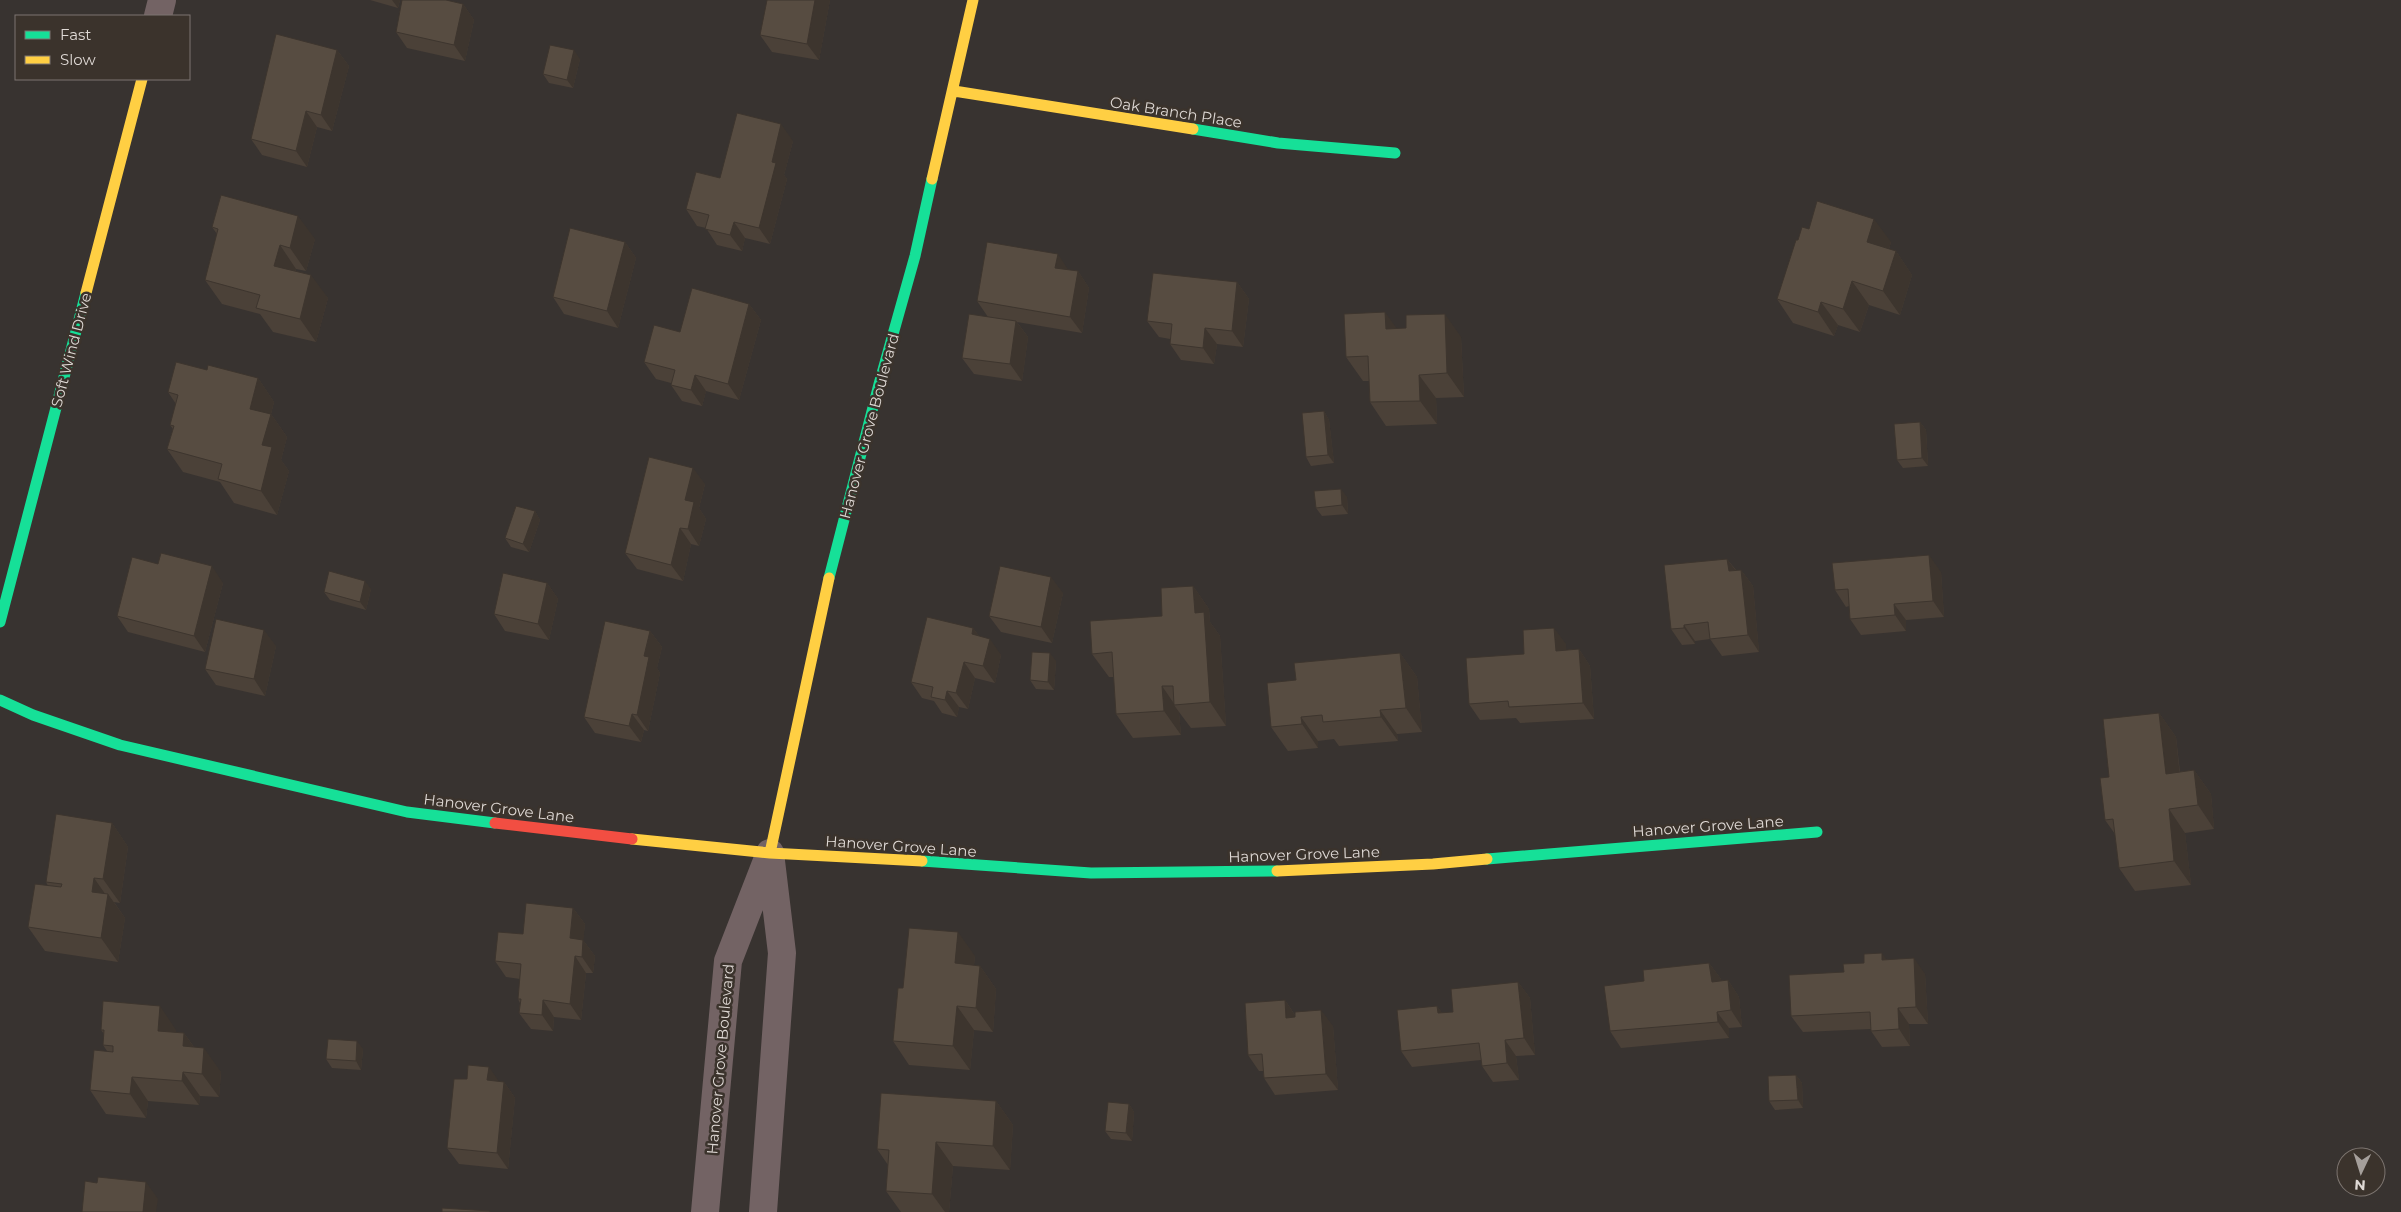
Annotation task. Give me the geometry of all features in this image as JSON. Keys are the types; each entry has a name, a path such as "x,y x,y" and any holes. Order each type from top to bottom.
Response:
{"street":[{"path":"158,15 162,0"},
{"name":"Hanover Grove Boulevard","path":"705,1212 728,961 770,853 822,605 879,384 915,256 954,91 973,0"},
{"name":"Soft Wind Drive","path":"0,622 142,80"},
{"name":"Oak Branch Place","path":"954,91 1278,143 1395,153"},
{"name":"Hanover Grove Lane","path":"0,700 33,715 120,745 408,812 539,829 770,853 880,858 1091,873 1284,871 1433,864 1817,832"},
{"name":"Hanover Grove Boulevard","path":"763,1212 782,953 770,853"}],"building":[{"path":"402,0 446,0 463,4 454,45 396,32"},
{"path":"767,0 815,0 807,44 760,35"},
{"path":"276,34 337,50 321,115 306,111 296,151 251,139"},
{"path":"550,45 574,50 567,80 543,74"},
{"path":"737,113 781,124 772,162 776,163 759,228 734,222 730,235 705,229 709,215 686,209 696,172 720,178"},
{"path":"221,195 298,216 290,248 280,245 274,266 311,275 300,319 256,308 260,295 205,280 218,229 212,227"},
{"path":"1817,201 1874,219 1867,242 1896,251 1883,291 1852,281 1843,309 1821,302 1818,312 1777,299 1796,240 1798,240 1802,227 1809,229"},
{"path":"570,228 625,242 607,311 553,297"},
{"path":"987,242 1058,254 1055,268 1078,271 1070,317 977,301"},
{"path":"1153,273 1237,282 1232,331 1205,328 1203,348 1170,344 1172,324 1147,321"},
{"path":"692,288 749,304 728,384 695,375 691,390 671,385 675,370 644,362 654,325 680,332"},
{"path":"1385,312 1386,329 1406,328 1406,315 1445,314 1447,373 1419,375 1420,401 1370,402 1368,356 1346,357 1344,314"},
{"path":"969,314 1016,321 1010,364 962,358"},
{"path":"176,362 207,370 208,365 258,378 250,409 271,414 262,445 272,447 261,491 218,479 222,464 167,449 174,426 170,425 178,395 168,392"},
{"path":"1324,411 1328,455 1306,457 1302,413"},
{"path":"1920,422 1922,458 1897,460 1894,424"},
{"path":"649,457 693,468 685,500 694,502 688,529 680,528 671,565 625,553"},
{"path":"1341,489 1342,505 1316,508 1314,491"},
{"path":"516,506 535,511 523,544 505,538"},
{"path":"161,553 212,566 194,636 117,616 132,557 158,564"},
{"path":"1929,555 1933,601 1894,604 1895,615 1850,619 1848,589 1835,590 1832,563"},
{"path":"1727,559 1729,571 1741,570 1748,635 1710,639 1708,622 1684,625 1684,628 1671,629 1664,565"},
{"path":"1000,566 1051,577 1041,627 989,616"},
{"path":"329,571 365,581 360,602 324,592"},
{"path":"503,573 547,583 538,624 494,614"},
{"path":"1193,586 1195,613 1204,612 1210,702 1174,705 1173,686 1162,686 1164,711 1116,714 1112,652 1092,654 1090,621 1162,616 1161,588"},
{"path":"927,617 973,628 972,634 990,639 983,666 964,662 956,693 947,691 945,700 931,697 933,687 911,682"},
{"path":"216,619 264,630 254,679 205,669"},
{"path":"605,621 650,631 644,656 649,657 637,715 632,714 629,726 584,717"},
{"path":"1554,628 1556,651 1579,649 1583,703 1509,707 1508,701 1469,704 1466,658 1524,654 1523,630"},
{"path":"1032,652 1050,653 1048,682 1030,680"},
{"path":"1400,653 1406,708 1380,710 1381,717 1323,722 1322,715 1301,717 1302,724 1271,727 1267,683 1296,680 1294,663"},
{"path":"2159,713 2166,774 2194,770 2198,805 2169,809 2174,861 2119,868 2113,819 2105,820 2100,778 2109,777 2103,719"},
{"path":"56,814 112,823 103,879 94,878 92,892 108,894 101,938 28,927 35,884 61,887 62,884 46,882"},
{"path":"526,903 573,908 570,938 583,940 582,957 575,956 570,1004 543,1000 542,1015 519,1013 521,999 518,999 521,964 495,961 498,932 523,934"},
{"path":"909,928 958,932 955,963 980,966 976,1008 957,1006 953,1046 893,1041 898,988 903,988"},
{"path":"1882,953 1882,960 1914,958 1916,1007 1898,1008 1899,1029 1871,1031 1870,1012 1791,1016 1789,975 1844,972 1843,964 1864,963 1864,954"},
{"path":"1709,963 1712,982 1728,980 1731,1010 1717,1012 1718,1022 1610,1031 1604,986 1644,981 1643,970"},
{"path":"1518,982 1524,1038 1505,1040 1507,1063 1482,1066 1479,1043 1401,1051 1397,1010 1437,1006 1438,1013 1453,1012 1451,989"},
{"path":"1285,1000 1286,1018 1295,1017 1295,1012 1321,1010 1326,1074 1264,1078 1262,1054 1248,1055 1245,1003"},
{"path":"103,1001 160,1006 158,1031 184,1033 183,1046 204,1048 202,1074 183,1072 182,1081 132,1077 130,1094 90,1090 94,1050 113,1052 113,1046 103,1045 104,1030 101,1030"},
{"path":"328,1039 357,1041 356,1061 326,1059"},
{"path":"468,1065 489,1067 487,1080 504,1082 497,1153 447,1148 454,1079 467,1079"},
{"path":"1796,1075 1798,1100 1769,1101 1768,1076"},
{"path":"881,1093 996,1101 993,1146 936,1142 932,1194 886,1191 889,1150 877,1149"},
{"path":"1108,1102 1129,1104 1126,1133 1105,1131"},
{"path":"98,1177 146,1182 143,1212 82,1212 85,1181 97,1183"},
{"path":"442,1208 490,1211 490,1212 442,1212"}],"traffic: fast":[{"path":"1193,129 1278,143 1395,153"},
{"path":"829,578 879,384 915,256 932,179"},
{"path":"0,622 86,293"},
{"path":"0,700 33,715 120,745 407,812 495,823"},
{"path":"1487,859 1817,832"},
{"path":"922,861 1091,873 1277,871"}],"traffic: slow":[{"path":"932,179 973,0"},
{"path":"86,293 142,80"},
{"path":"954,91 1193,129"},
{"path":"770,853 829,578"},
{"path":"632,839 770,853 922,861"},
{"path":"1277,871 1433,864 1487,859"}],"traffic: jam":[{"path":"495,823 632,839"}]}
